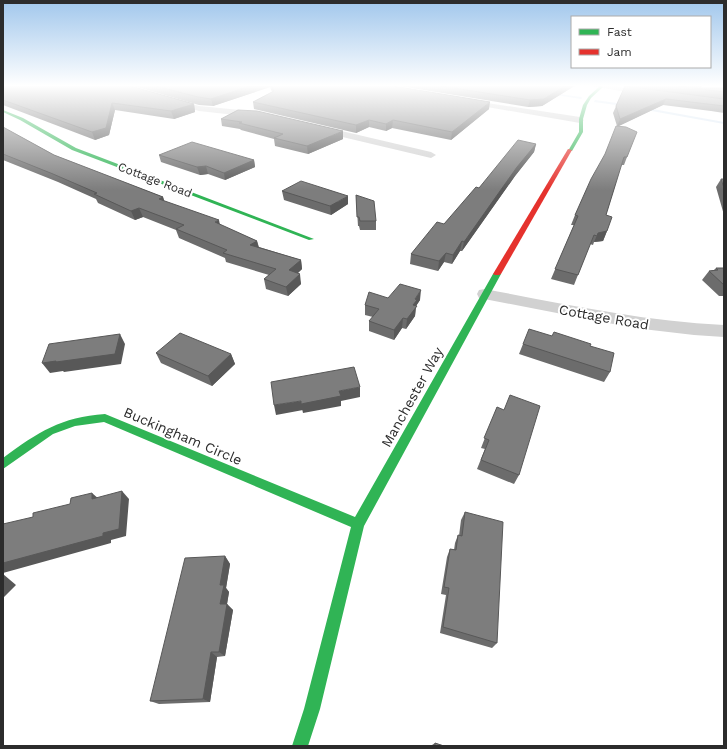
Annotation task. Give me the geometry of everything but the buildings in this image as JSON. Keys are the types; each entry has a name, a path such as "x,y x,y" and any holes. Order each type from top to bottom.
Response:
{"street":[{"name":"Cottage Road","path":"25,120 52,138 74,149 312,239"},
{"name":"Manchester Way","path":"300,746 312,709 358,524 485,294 580,134 582,128 580,120"},
{"path":"310,126 431,155"},
{"name":"Cottage Road","path":"485,294 657,326 724,331"},
{"name":"Buckingham Circle","path":"3,464 51,429 69,421 88,417 105,418 358,524"}],"waterway":[{"path":"707,120 724,123"}],"traffic: fast":[{"path":"23,120 74,149 311,239"},
{"path":"570,150 581,132 581,120"},
{"path":"300,746 312,709 358,524 497,274"},
{"path":"3,464 50,431 75,422 105,418 358,524"}],"traffic: jam":[{"path":"497,274 570,150"}]}
